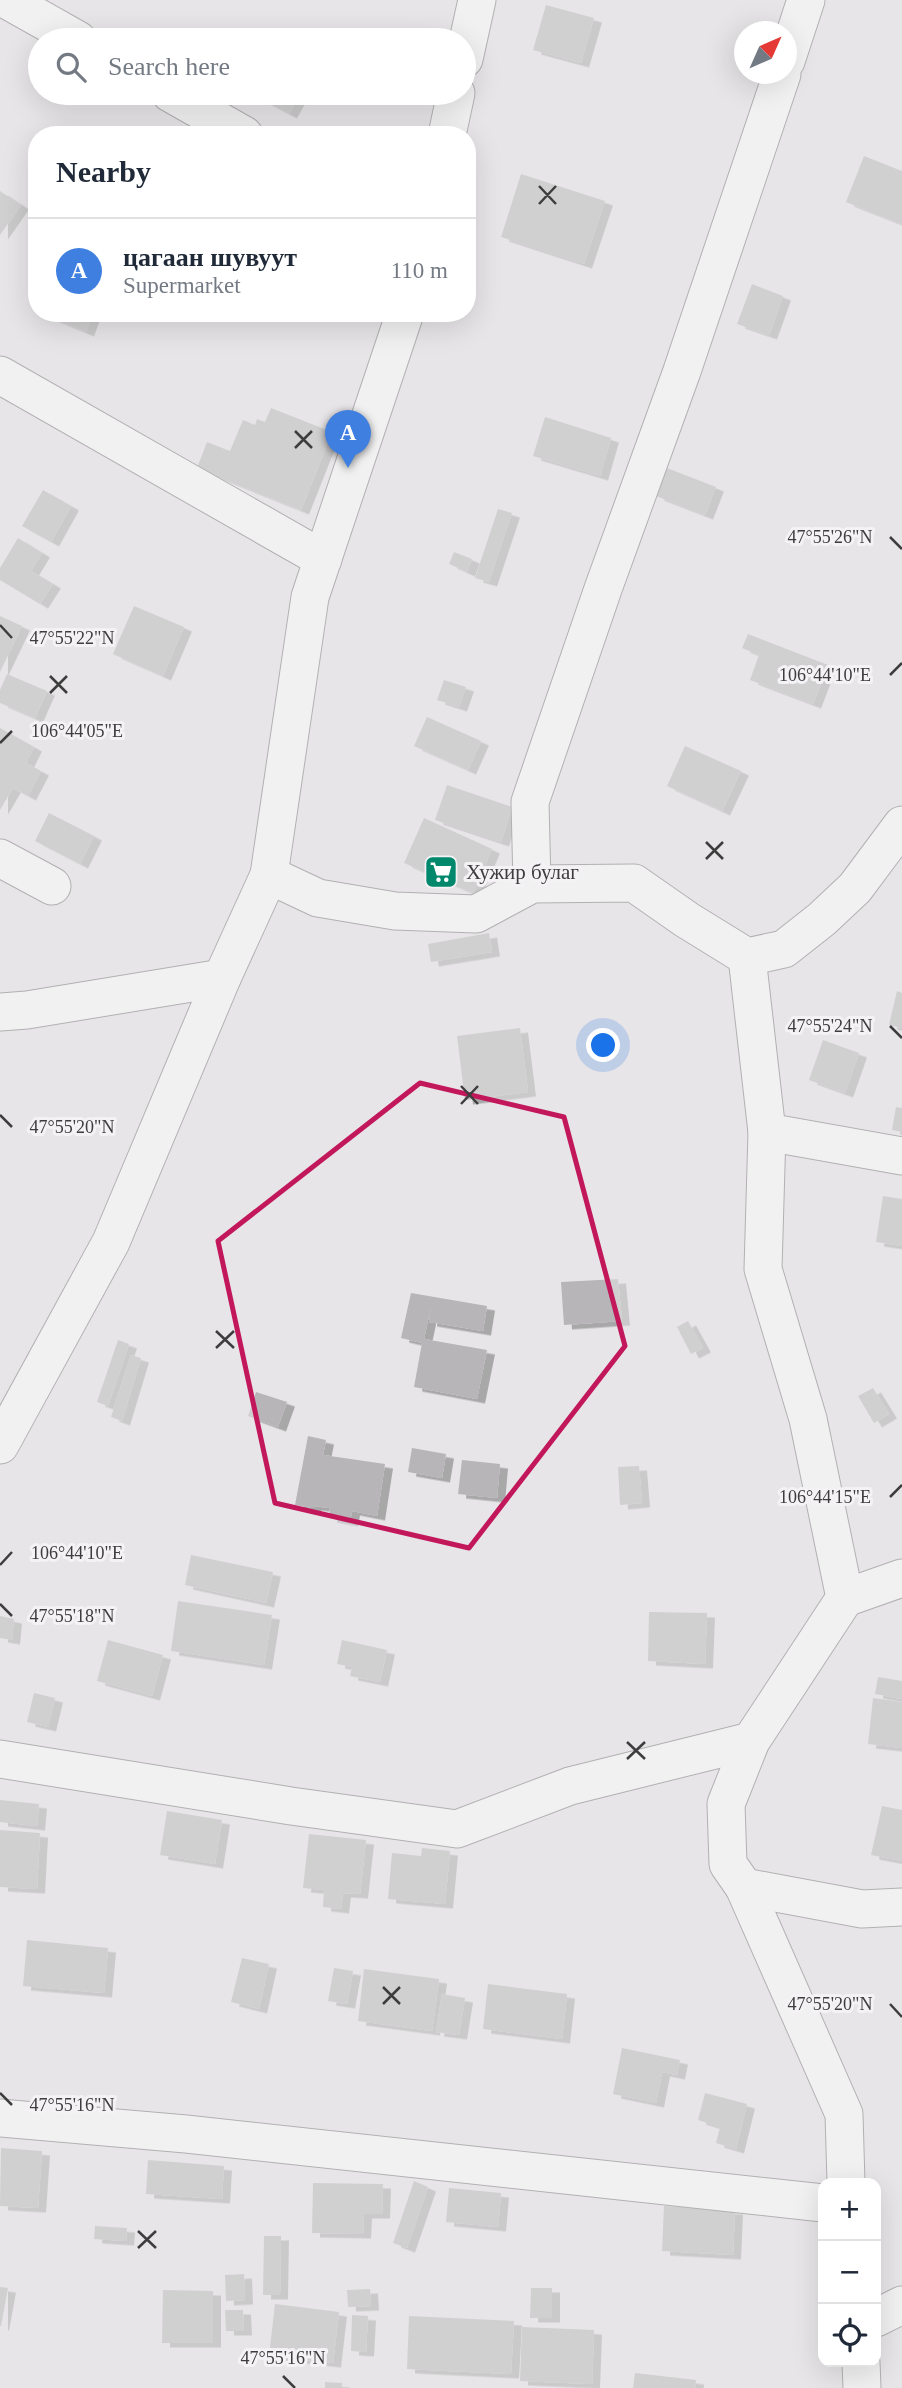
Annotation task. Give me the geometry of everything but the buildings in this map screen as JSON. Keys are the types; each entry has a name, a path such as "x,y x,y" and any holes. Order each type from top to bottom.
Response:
{"street":[{"path":"8,0 57,28"},
{"path":"471,28 477,0"},
{"path":"797,27 806,0"},
{"path":"532,884 530,802 598,601 682,371 779,84"},
{"path":"191,105 228,126"},
{"path":"449,126 453,105"},
{"path":"0,1446 111,1242 222,978 269,875 310,597 402,322"},
{"path":"0,375 323,559"},
{"path":"269,875 318,898 395,911 476,914 532,884 634,883 747,957 783,949 822,919 855,888 902,825"},
{"path":"0,858 52,886"},
{"path":"747,957 767,1132 763,1269 808,1419 845,1598"},
{"path":"0,1012 27,1010 222,978"},
{"path":"767,1132 902,1157"},
{"path":"846,2178 844,2113 744,1887 728,1864 726,1804 751,1741 845,1598 902,1578"},
{"path":"0,1759 291,1806 457,1829 569,1786 751,1741"},
{"path":"744,1887 862,1909 902,1907"},
{"path":"0,2118 186,2133 818,2202"},
{"path":"881,2316 902,2305"},
{"path":"861,2367 862,2388"}],"highlighted area":[{"path":"420,1083 564,1117 625,1346 469,1548 275,1503 218,1241"}],"place":[{"name":"цагаан шувуут","path":"348,468"},
{"name":"Хужир булаг","path":"441,872"}]}
